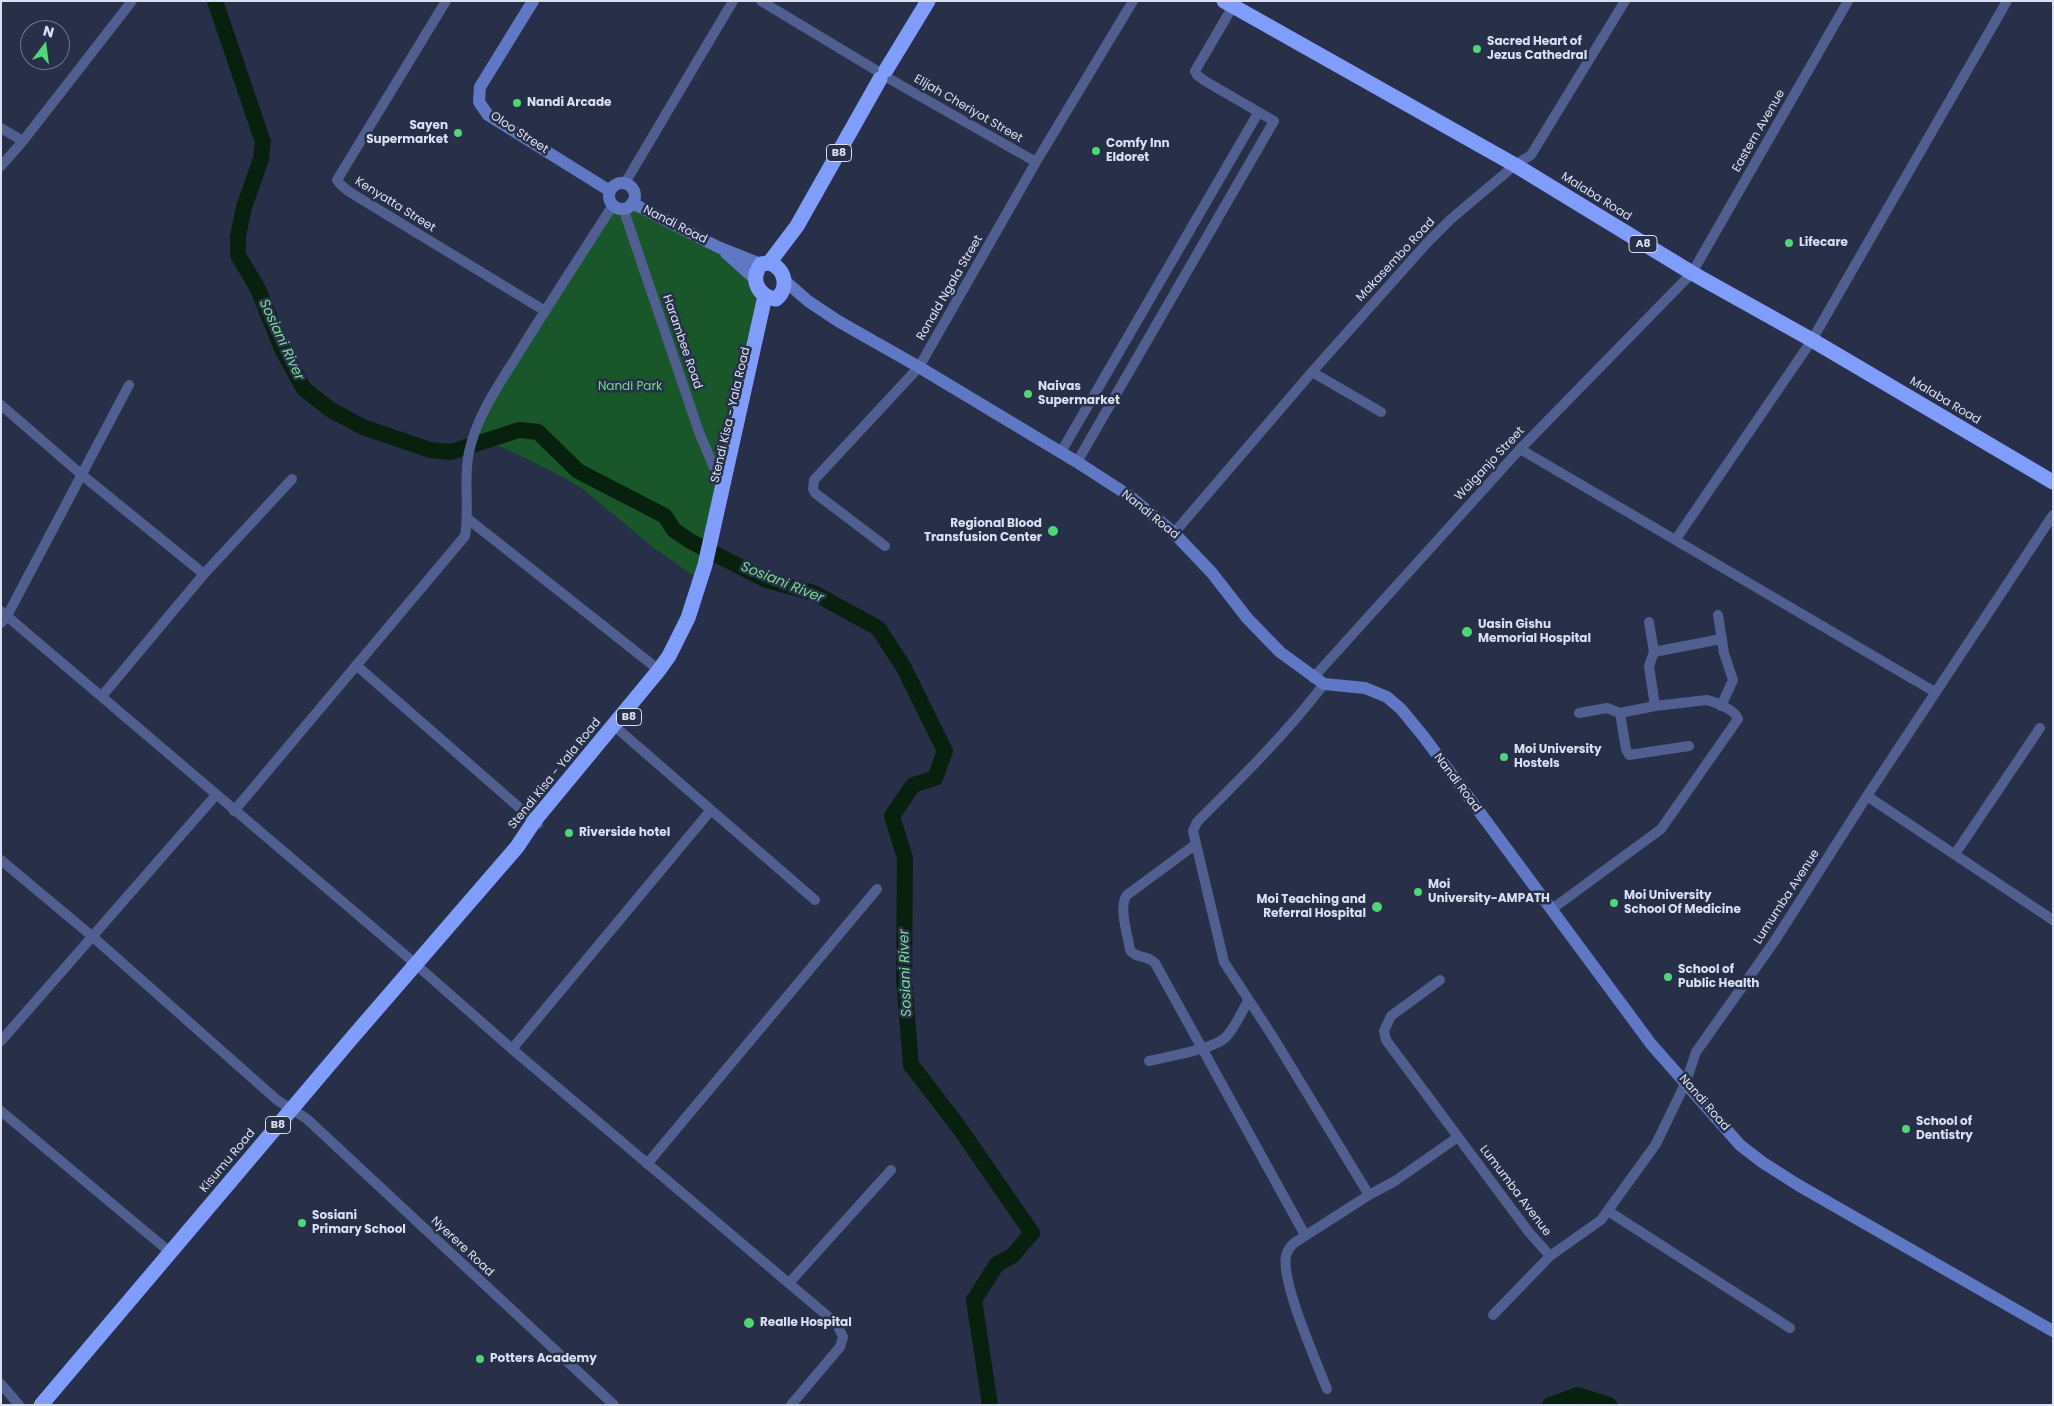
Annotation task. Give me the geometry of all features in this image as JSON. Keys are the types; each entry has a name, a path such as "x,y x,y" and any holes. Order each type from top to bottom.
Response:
{"highway":[{"name":"Stendi Kisa - Yala Road","path":"516,847 659,670 669,656 688,618 708,567 714,538 738,459 773,281 797,226 883,75 928,1"},
{"name":"Malaba Road","path":"1229,4 1515,165 1692,273 1812,340 2053,482"},
{"path":"756,280 759,292 773,281"},
{"name":"B8","path":"714,538 724,480 773,281"},
{"name":"B8","path":"537,823 619,730 670,663 695,613 708,567"},
{"name":"Kisumu Road","path":"41,1405 414,964 516,847"}],"street":[{"path":"1,166 23,141 132,1"},
{"name":"Kenyatta Street","path":"446,1 338,180 348,191 545,311"},
{"name":"Oloo Street","path":"533,1 480,88 478,102 488,114 610,191"},
{"path":"625,183 733,1"},
{"name":"Elijah Cheriyot Street","path":"761,1 883,75 1036,162"},
{"name":"Ronald Ngala Street","path":"885,546 815,493 813,484 816,476 919,367 1036,162 1133,1"},
{"name":"Makasembo Road","path":"1174,533 1312,372 1427,243 1515,165 1532,155 1625,1"},
{"name":"Eastern Avenue","path":"1692,273 1848,1"},
{"path":"1676,539 1812,340 2007,1"},
{"path":"1077,462 1274,121 1205,81 1195,71 1229,4"},
{"path":"1061,452 1258,113"},
{"path":"1,128 23,141"},
{"path":"234,811 465,536 468,518 468,454 476,426 545,311 634,192 625,183 618,183 610,191 609,199 623,206"},
{"name":"Nandi Road","path":"623,206 718,247 838,321 919,367 1077,462 1128,496 1174,533 1212,573 1247,618 1280,652 1318,681 1376,691 1387,697 1401,709 1651,1044 1740,1145 1762,1162 1850,1216 2053,1332"},
{"name":"Harambee Road","path":"623,206 700,432 718,477 724,480"},
{"name":"Nandi Road","path":"718,247 756,280"},
{"name":"Waiganjo Street","path":"1369,1194 1221,956 1196,844 1194,831 1197,822 1253,766 1305,708 1318,681 1520,449 1692,273"},
{"path":"1312,372 1380,412"},
{"path":"129,385 82,475 3,617 102,696 512,1049 837,1324 843,1337 840,1347 791,1405"},
{"path":"1,404 82,475 204,574"},
{"path":"1520,449 1935,692"},
{"path":"102,696 204,574 292,479"},
{"name":"Lumumba Avenue","path":"1440,980 1391,1016 1384,1031 1386,1040 1528,1231 1550,1256 1594,1226 1608,1211 1656,1144 1686,1082 1696,1052 1774,942 1867,796 2053,515"},
{"path":"468,518 659,670"},
{"path":"1718,615 1721,639 1733,680 1721,706"},
{"path":"1649,622 1654,652 1649,666 1655,706"},
{"path":"1654,652 1721,639"},
{"path":"356,665 537,823"},
{"path":"1552,909 1661,829 1738,719 1735,714 1707,700 1655,706 1620,713 1607,708 1579,713"},
{"path":"1620,713 1626,749 1629,755 1689,746"},
{"path":"1955,854 2040,728"},
{"path":"619,730 815,900"},
{"path":"1,1042 216,795"},
{"path":"1867,796 2053,920"},
{"path":"512,1049 711,810"},
{"path":"1196,844 1126,895 1123,900 1123,908 1130,950 1137,955 1149,957 1155,962 1306,1236"},
{"name":"Nyerere Road","path":"1,860 93,937 277,1100 292,1108 314,1126 614,1405"},
{"path":"647,1164 876,889"},
{"path":"1149,1061 1202,1048 1223,1040 1230,1033 1248,1001"},
{"path":"1,1111 171,1253"},
{"path":"1327,1389 1299,1318 1286,1268 1288,1249 1369,1194 1395,1181 1458,1137"},
{"path":"789,1283 891,1170"},
{"path":"1608,1211 1790,1328"},
{"path":"1493,1315 1550,1256"},
{"path":"1,1384 19,1405"}],"green space":[{"name":"Nandi Park","path":"633,205 718,249 755,281 758,292 700,580 654,548 584,490 565,478 502,447 489,444 471,455 478,426 614,208 625,210"}],"waterway":[{"name":"Sosiani River","path":"215,1 263,142 261,159 244,207 238,236 238,255 258,289 282,349 304,389 331,410 363,427 430,450 451,452 519,430 538,432 578,471 665,516 674,530 690,541 766,580 814,593 878,628 903,666 945,751 935,778 913,785 892,816 905,858 904,980 911,1065 958,1126 1032,1233 1012,1256 997,1264 974,1300 990,1405"},
{"name":"Sosiani River","path":"1550,1405 1578,1395 1609,1405"}],"place":[{"name":"Sacred Heart of Jezus Cathedral","path":"1477,49"},
{"name":"Nandi Arcade","path":"517,103"},
{"name":"Sayen Supermarket","path":"458,133"},
{"name":"Comfy Inn Eldoret","path":"1096,151"},
{"name":"Lifecare","path":"1789,243"},
{"name":"Naivas Supermarket","path":"1028,394"},
{"name":"Regional Blood Transfusion Center","path":"1053,531"},
{"name":"Uasin Gishu Memorial Hospital","path":"1467,632"},
{"name":"Moi University Hostels","path":"1504,757"},
{"name":"Riverside hotel","path":"569,833"},
{"name":"Moi University-AMPATH","path":"1418,892"},
{"name":"Moi University School Of Medicine","path":"1614,903"},
{"name":"Moi Teaching and Referral Hospital","path":"1377,907"},
{"name":"School of Public Health","path":"1668,977"},
{"name":"School of Dentistry","path":"1906,1129"},
{"name":"Sosiani Primary School","path":"302,1223"},
{"name":"Realle Hospital","path":"749,1323"},
{"name":"Potters Academy","path":"480,1359"}]}
